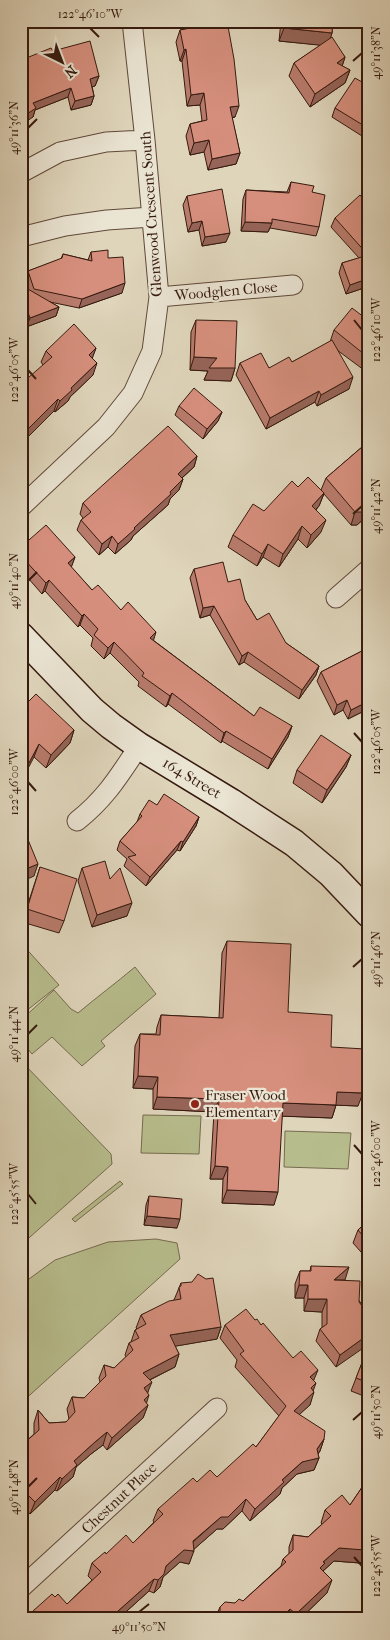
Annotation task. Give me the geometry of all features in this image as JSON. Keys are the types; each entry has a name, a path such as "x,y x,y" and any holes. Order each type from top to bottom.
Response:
{"street":[{"name":"Glenwood Crescent South","path":"21,507 106,427 133,393 152,351 158,297 145,140 132,21"},
{"path":"21,173 60,152 106,142 145,140"},
{"path":"21,237 65,226 107,220 152,217"},
{"name":"Woodglen Close","path":"158,297 293,285"},
{"path":"336,598 369,569"},
{"name":"164 Street","path":"21,636 92,710 139,746 294,843 331,874 369,914"},
{"path":"77,821 93,809 107,794 139,746"},
{"name":"Chestnut Place","path":"21,1588 217,1408"}],"green space":[{"path":"21,943 59,985 21,1015"},
{"path":"135,967 156,994 101,1041 105,1046 82,1066 52,1037 32,1054 21,1041 21,1020 54,990 71,1009 78,1013"},
{"path":"21,1061 111,1154 112,1164 21,1245"},
{"path":"143,1115 201,1116 199,1154 141,1153"},
{"path":"285,1131 351,1133 348,1169 284,1167"},
{"path":"120,1181 123,1184 75,1222 72,1219"},
{"path":"156,1239 177,1243 180,1259 21,1403 21,1271 29,1279 55,1260 108,1242"}],"building":[{"path":"202,21 210,21 208,25"},
{"path":"227,21 234,59 239,106 230,107 240,153 212,159 209,140 194,143 190,124 207,120 204,93 191,95 186,49 184,50 180,30"},
{"path":"285,21 333,21 332,33 284,28"},
{"path":"332,37 345,57 337,63 350,70 315,94 294,63"},
{"path":"90,41 99,76 90,79 94,96 75,101 71,88 33,103 36,108 21,118 21,72 28,68 24,59 51,48 53,51"},
{"path":"355,78 369,86 369,122 366,127 335,108"},
{"path":"291,182 314,186 312,192 325,195 319,227 272,219 272,223 245,222 246,190 289,193"},
{"path":"222,189 230,233 205,237 202,221 192,223 187,196"},
{"path":"360,195 369,206 369,292 364,280 350,285 342,263 368,255 335,218"},
{"path":"108,250 108,258 123,257 125,283 82,299 34,289 28,271 62,258 63,254 92,261 91,252"},
{"path":"21,285 59,307 30,318 21,294"},
{"path":"352,308 369,321 369,358 334,330"},
{"path":"196,320 237,321 235,368 209,368 217,358 194,357"},
{"path":"74,324 96,348 89,355 97,363 71,388 72,390 60,401 58,399 21,436 21,384 52,357 46,351"},
{"path":"332,340 353,377 321,395 319,391 270,418 240,363 261,353 269,368 289,357 292,362"},
{"path":"194,388 222,412 207,429 179,406"},
{"path":"168,426 197,456 178,474 183,479 170,492 171,494 135,529 118,544 112,536 102,544 81,520 91,512 83,503"},
{"path":"369,441 369,506 361,512 355,512 326,478"},
{"path":"308,477 324,493 312,506 326,520 311,535 302,526 283,554 268,544 262,554 233,535 253,504 264,511 292,481 298,487"},
{"path":"46,525 75,557 68,563 92,590 98,585 121,610 128,602 156,632 150,638 254,716 260,707 292,726 272,759 226,731 224,733 172,693 170,696 142,676 144,673 114,642 108,648 94,635 98,629 84,614 82,616 49,580 46,583 21,556 21,547"},
{"path":"223,562 228,582 240,579 245,600 257,620 269,613 286,643 319,666 302,690 248,652 242,656 214,606 203,608 194,569"},
{"path":"369,644 369,701 351,710 347,700 337,705 321,672 360,652"},
{"path":"36,694 74,730 51,755 39,744 21,778 21,709"},
{"path":"321,735 351,755 327,790 297,770"},
{"path":"164,794 199,817 183,842 181,841 150,877 128,857 136,855 120,841 142,816 140,814 149,800 157,805"},
{"path":"21,826 38,864 21,871"},
{"path":"105,861 110,879 120,868 132,903 97,915 82,868"},
{"path":"40,867 77,879 64,921 27,909"},
{"path":"227,941 291,944 288,1012 332,1015 331,1047 365,1049 363,1093 337,1092 336,1105 283,1103 278,1192 227,1190 228,1167 215,1166 219,1099 157,1097 158,1077 138,1076 140,1034 160,1035 161,1015 223,1018"},
{"path":"149,1196 182,1199 180,1219 147,1216"},
{"path":"369,1220 369,1243 358,1230"},
{"path":"311,1266 349,1267 334,1280 360,1281 359,1302 369,1315 369,1334 340,1355 320,1329 327,1324 327,1299 308,1299 308,1285 299,1285 300,1271 311,1271"},
{"path":"198,1274 206,1279 213,1278 221,1327 170,1335 179,1354 143,1373 152,1382 144,1388 149,1395 144,1400 148,1405 112,1438 107,1432 95,1442 74,1461 77,1465 62,1479 60,1477 35,1502 27,1494 21,1500 21,1444 39,1430 38,1410 49,1423 66,1422 75,1412 72,1397 84,1398 106,1376 104,1365 114,1368 133,1350 129,1343 139,1338 135,1330 146,1324 141,1315 169,1301 181,1299 179,1287 181,1283 192,1282"},
{"path":"246,1309 261,1325 263,1323 293,1358 301,1351 318,1370 310,1377 316,1383 311,1388 314,1392 294,1411 325,1431 324,1439 317,1449 319,1458 302,1462 255,1509 246,1499 228,1517 221,1517 193,1541 194,1551 184,1550 166,1566 164,1574 158,1580 154,1579 109,1619 40,1619 33,1611 52,1594 55,1597 58,1594 67,1604 101,1572 92,1563 105,1552 106,1554 126,1535 133,1543 163,1514 158,1509 193,1478 197,1482 210,1470 217,1477 253,1444 256,1447 286,1406 240,1354 244,1351 225,1325"},
{"path":"369,1345 369,1383 356,1378"},
{"path":"369,1477 369,1546 364,1550 339,1548 323,1562 325,1563 320,1568 332,1580 296,1614 290,1609 280,1619 212,1619 225,1602 235,1603 239,1599 243,1601 286,1562 283,1559 293,1550 293,1535 308,1537 331,1516 325,1510 342,1495 350,1505"}],"place":[{"name":"Fraser Wood Elementary","path":"195,1104"}]}
